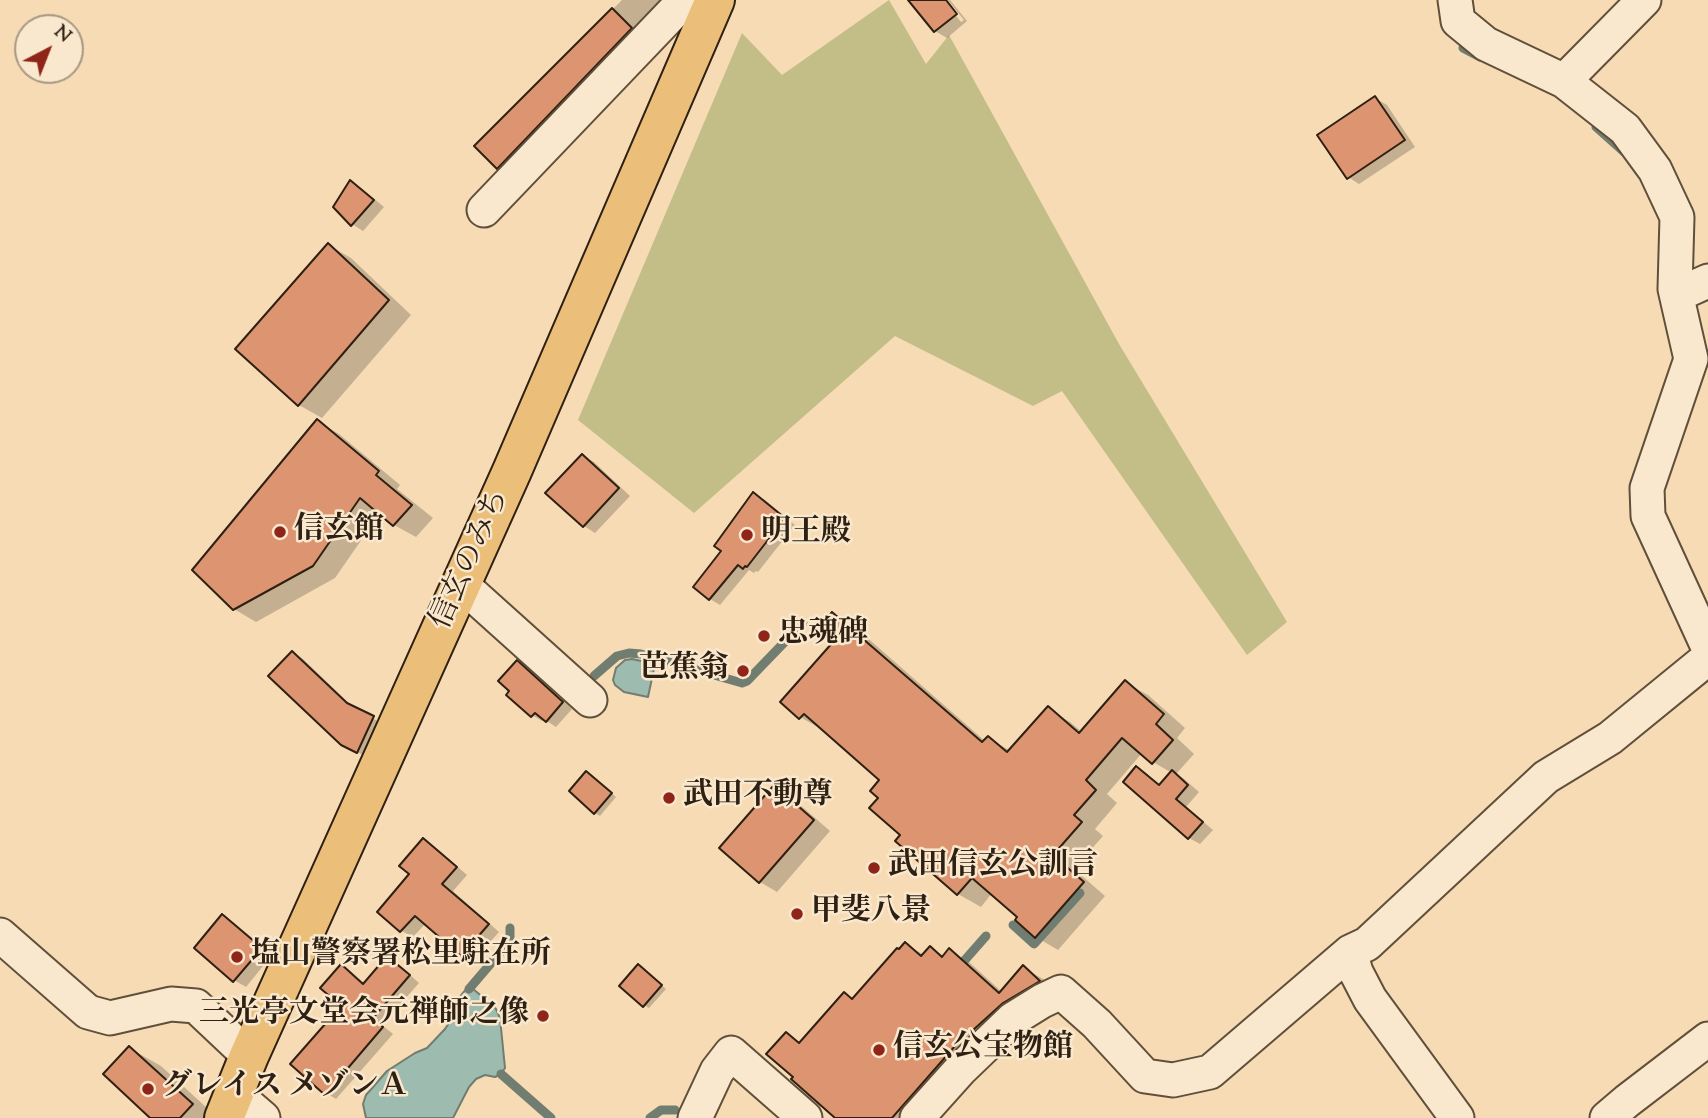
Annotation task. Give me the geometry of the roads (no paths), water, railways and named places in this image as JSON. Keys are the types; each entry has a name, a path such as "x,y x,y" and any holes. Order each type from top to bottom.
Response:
{"main road":[{"name":"信玄のみち","path":"229,1106 512,471 712,5"}],"street":[{"path":"1564,81 1644,0"},
{"path":"1457,1 1458,21 1486,44 1564,81 1625,129 1655,170 1677,217 1675,289 1690,359 1647,488 1648,516 1708,648"},
{"path":"484,210 682,3 712,5"},
{"path":"1676,295 1708,281"},
{"path":"461,583 590,700"},
{"path":"917,1118 961,1069 1013,1019 1061,992 1097,1024 1145,1076 1173,1080 1210,1072 1350,952 1367,944 1546,777 1610,738 1708,658"},
{"path":"0,935 88,1012 110,1018 171,1004 196,1006 249,1056"},
{"path":"1350,952 1356,972 1370,999 1457,1118"},
{"path":"1607,1118 1708,1039"},
{"path":"695,1118 718,1071 732,1053 805,1118"},
{"path":"229,1106 263,1118"}],"waterway":[{"path":"1463,48 1480,57"},
{"path":"1596,127 1624,152"},
{"path":"594,676 617,656 629,653 641,654 742,683 803,623"},
{"path":"1013,925 1034,944 1080,893"},
{"path":"469,989 510,941 510,928"},
{"path":"957,969 986,936"},
{"path":"501,1074 551,1118"},
{"path":"650,1118 661,1110 675,1110"}],"place":[{"name":"信玄館","path":"280,532"},
{"name":"明王殿","path":"747,535"},
{"name":"忠魂碑","path":"764,636"},
{"name":"芭蕉翁","path":"743,671"},
{"name":"武田不動尊","path":"669,798"},
{"name":"武田信玄公訓言","path":"874,868"},
{"name":"甲斐八景","path":"797,914"},
{"name":"塩山警察署松里駐在所","path":"237,957"},
{"name":"三光亭文堂会元禅師之像","path":"543,1016"},
{"name":"信玄公宝物館","path":"879,1050"},
{"name":"グレイス メゾンＡ","path":"148,1089"}]}
